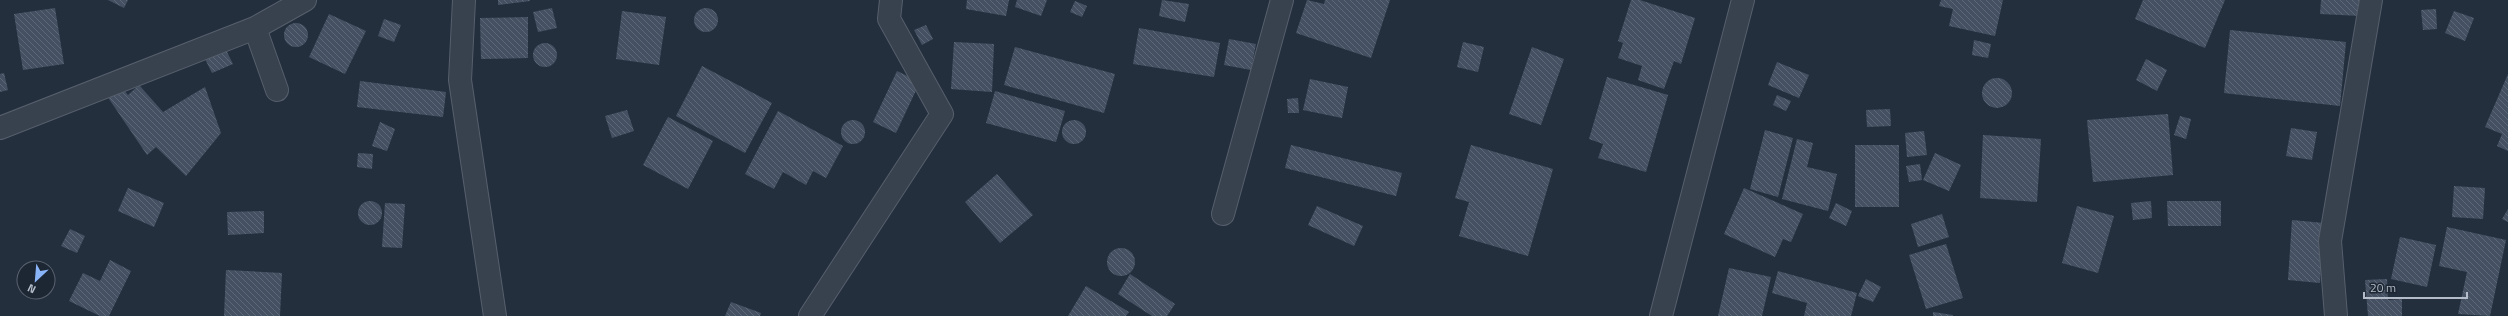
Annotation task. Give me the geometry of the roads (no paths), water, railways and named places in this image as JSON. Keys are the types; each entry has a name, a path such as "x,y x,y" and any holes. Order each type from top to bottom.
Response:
{"street":[{"path":"0,128 255,28 305,0"},
{"path":"464,0 460,80 494,316"},
{"path":"810,316 942,114 889,19 891,0"},
{"path":"1223,214 1282,0"},
{"path":"1661,316 1744,0"},
{"path":"2336,316 2330,241 2371,0"},
{"path":"255,28 278,90"}]}
